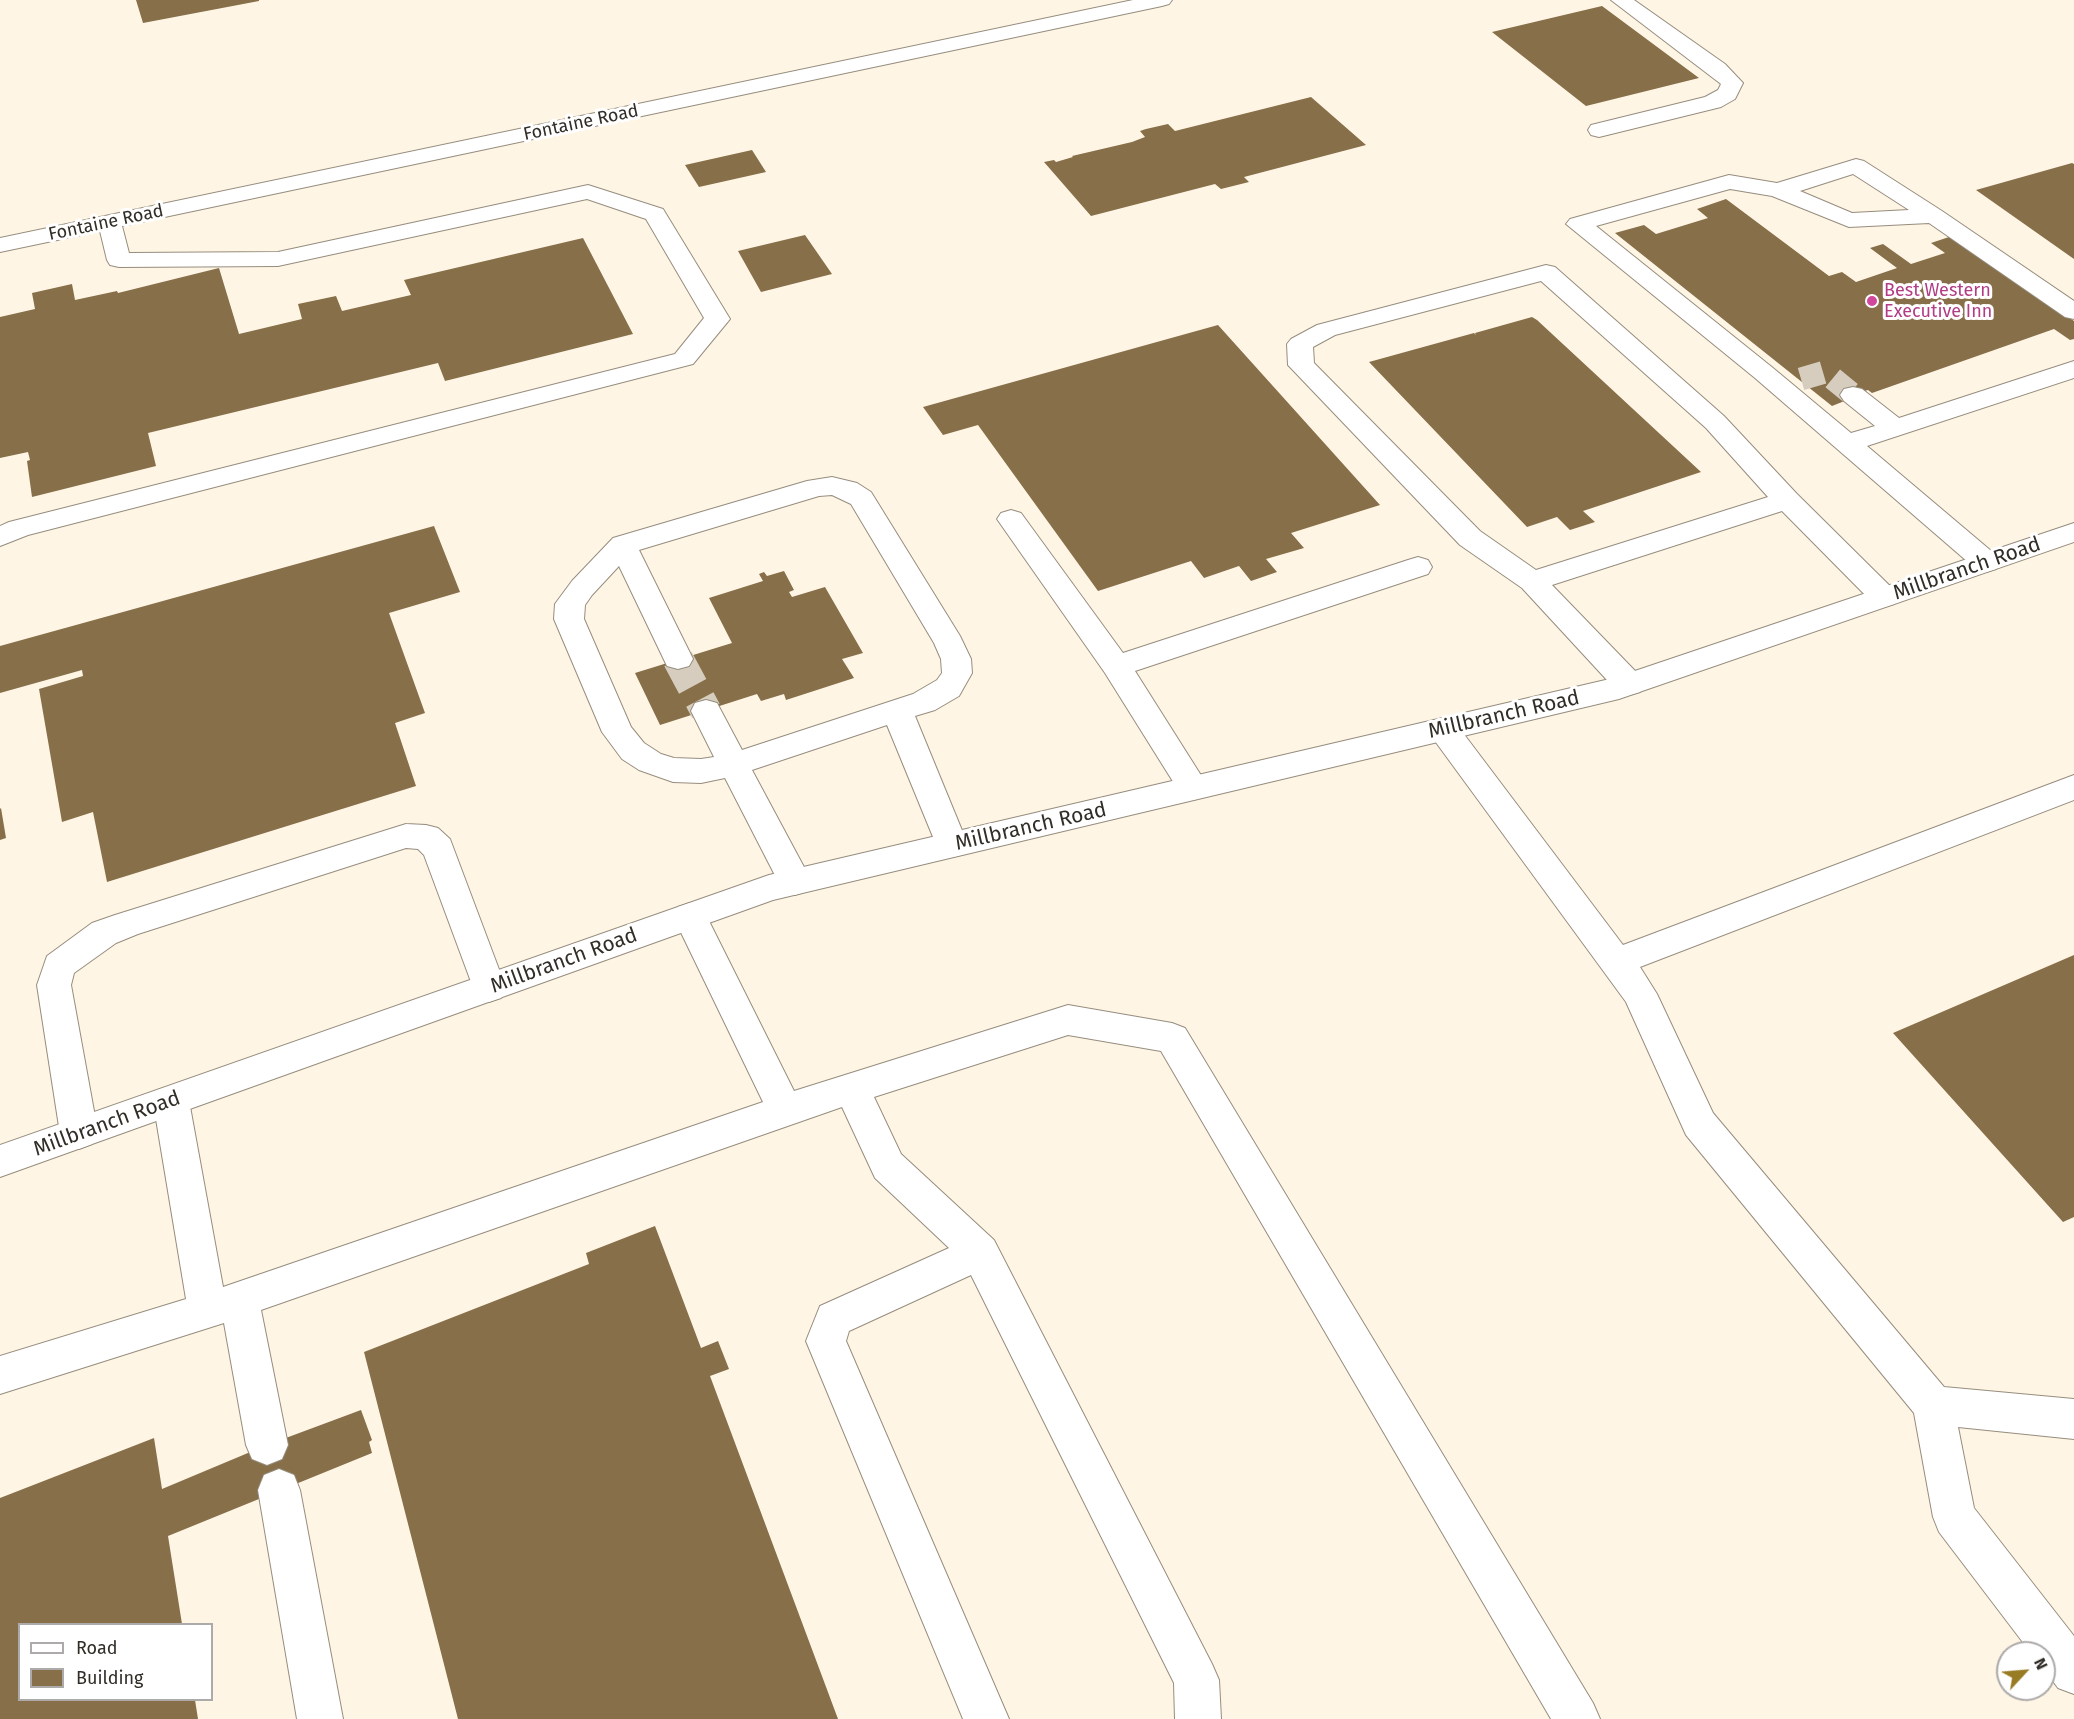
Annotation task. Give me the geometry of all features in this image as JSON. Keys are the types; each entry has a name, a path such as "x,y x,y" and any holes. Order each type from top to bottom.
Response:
{"main road":[{"name":"Fontaine Road","path":"0,246 1162,0"},
{"path":"1599,130 1713,102 1727,94 1732,83 1717,69 1621,0"},
{"path":"1778,190 1856,166 1934,216 2074,312"},
{"path":"1934,216 1849,220 1778,190 1729,182 1578,224 1790,383 1847,444 1986,562"},
{"path":"0,537 19,528 684,359 717,319 655,214 588,192 278,259 119,260 109,222"},
{"path":"1629,684 1532,581 1470,538 1301,365 1300,344 1326,330 1546,272 1715,422 1787,500 1884,597"},
{"path":"1847,444 2074,369"},
{"path":"1853,394 1894,427"},
{"path":"832,486 847,489 861,498 949,642 956,659 957,673 948,688 924,702 897,711 734,764 701,771 673,770 651,762 633,751 618,732 569,619 570,604 623,545 817,487 832,486"},
{"path":"1532,581 1787,500"},
{"path":"1011,519 1116,666 1193,788"},
{"name":"Millbranch Road","path":"0,1161 769,888 1629,684 2074,532"},
{"path":"623,545 678,659"},
{"path":"1116,666 1418,567"},
{"path":"706,711 795,882"},
{"path":"897,711 952,845"},
{"path":"1443,729 1640,994 1699,1124 1933,1405 1954,1517 2074,1672"},
{"path":"1616,962 2074,787"},
{"path":"79,1133 54,985 59,966 104,933 127,924 406,836 426,837 438,848 489,988"},
{"path":"690,916 785,1110"},
{"path":"0,1375 224,1305 785,1110 1068,1020 1172,1038 1577,1719"},
{"path":"852,1089 888,1166 980,1252 1196,1680 1198,1719"},
{"path":"171,1101 193,1232 224,1305 267,1445"},
{"path":"980,1252 834,1318 826,1341 986,1719"},
{"path":"1933,1405 2074,1419"},
{"path":"279,1490 320,1719"}],"building":[{"path":"136,0 259,0 259,1 143,23"},
{"path":"1602,6 1699,78 1586,106 1492,32"},
{"path":"1311,97 1366,145 1244,177 1249,182 1221,189 1215,184 1091,216 1044,162 1054,160 1056,162 1132,142 1145,137 1140,131 1146,129 1168,124 1175,131"},
{"path":"752,150 766,172 699,187 685,165"},
{"path":"2074,164 2074,259 1976,190"},
{"name":"Best Western Executive Inn","path":"1726,199 1829,276 1842,272 1856,282 1897,268 1870,248 1883,244 1911,264 1945,253 1931,243 1952,236 2074,321 2074,339 2070,340 2054,329 1872,393 1868,390 1849,396 1852,398 1832,406 1615,233 1644,225 1656,234 1708,218 1697,209"},
{"path":"805,235 832,274 761,292 738,251"},
{"path":"583,238 633,334 445,381 438,363 148,433 156,466 32,497 28,452 0,458 0,317 35,309 32,293 72,284 75,300 117,291 118,293 219,268 239,334 302,319 298,304 336,296 342,311 411,295 404,280"},
{"path":"1532,317 1701,472 1583,511 1595,522 1570,530 1557,517 1527,527 1369,362 1474,333 1476,335 1475,333"},
{"path":"1218,325 1380,505 1291,533 1304,548 1266,559 1277,572 1251,581 1239,566 1204,578 1191,561 1098,591 978,425 943,435 923,407"},
{"path":"434,526 460,592 389,613 425,713 395,723 416,786 107,882 93,812 62,822 39,689 83,676 82,670 0,693 0,646"},
{"path":"784,571 794,590 789,592 792,597 825,587 863,653 842,659 854,678 786,700 784,694 761,701 757,694 660,725 635,673 732,643 709,598 763,581 759,574 764,572 767,576"},
{"path":"0,809 6,838 0,840"},
{"path":"2074,955 2074,1217 2063,1222 1893,1033"},
{"path":"655,1226 701,1348 718,1341 729,1369 710,1376 838,1719 458,1719 364,1352 589,1264 586,1253"},
{"path":"361,1410 372,1440 369,1442 372,1453 168,1536 182,1623 18,1623 18,1701 195,1701 198,1719 0,1719 0,1498 154,1438 162,1489 267,1445"}],"tunnel":[{"path":"1801,379 1825,372 1853,395"},
{"path":"678,659 706,711"}],"place":[{"name":"Best Western Executive Inn","path":"1872,301"}]}
